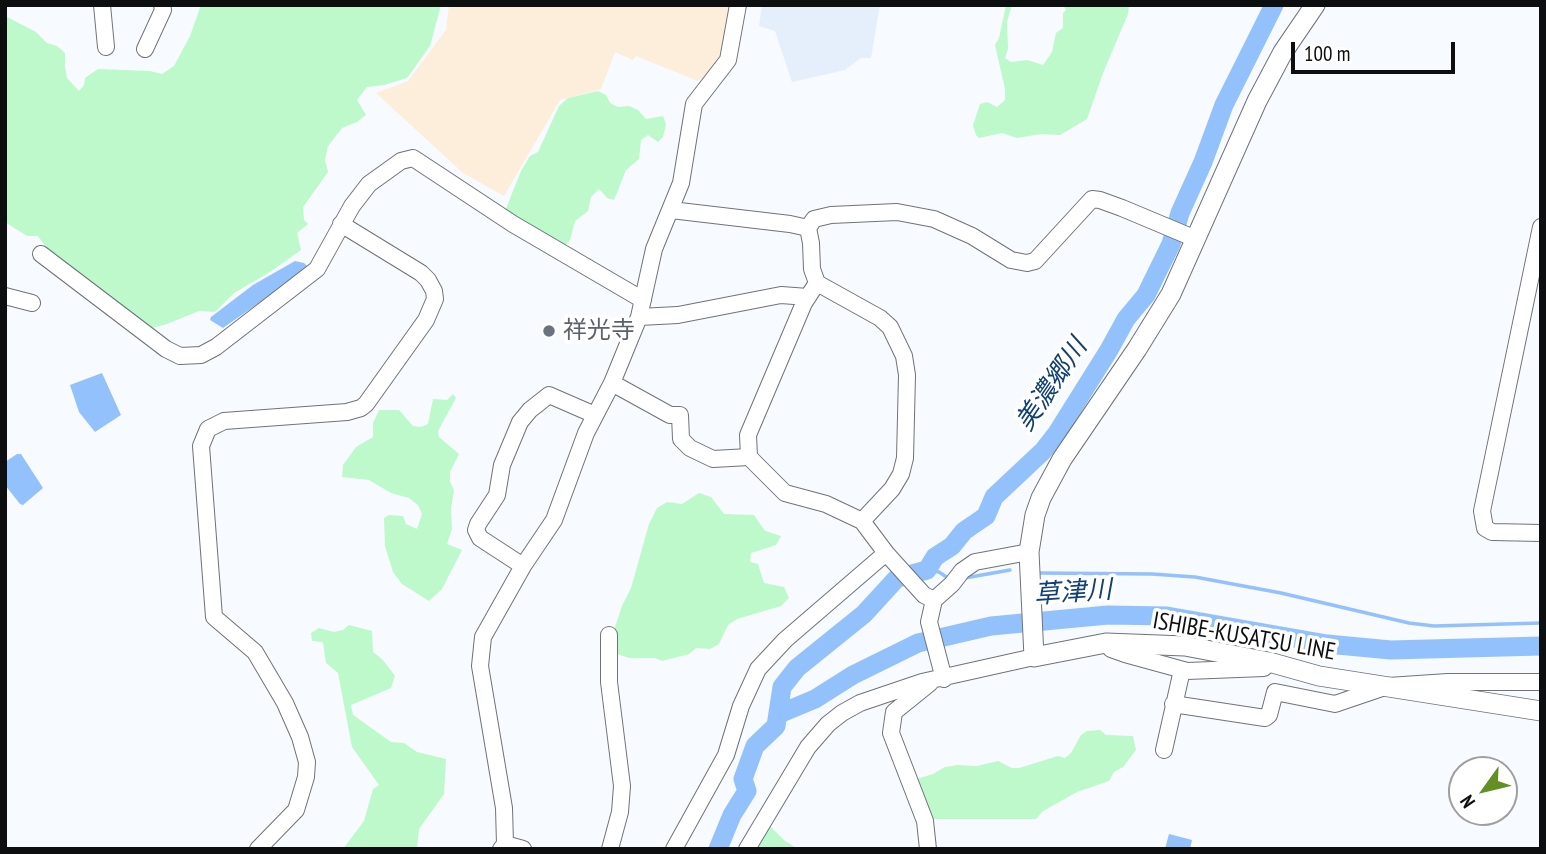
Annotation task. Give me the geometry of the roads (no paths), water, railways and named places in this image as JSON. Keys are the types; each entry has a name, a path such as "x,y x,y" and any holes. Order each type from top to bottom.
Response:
{"main road":[{"path":"1034,657 1029,552 1035,515 1049,481 1138,349 1171,294 1191,237 1257,101 1283,52 1315,5"},
{"name":"ISHIBE-KUSATSU LINE","path":"1034,657 1106,643 1185,646 1269,662 1320,676 1541,711"}],"street":[{"path":"102,5 106,47"},
{"path":"145,50 163,10 162,5"},
{"path":"523,849 503,846 503,808 480,666 484,637 523,566 554,520 586,433 612,383 639,317 654,249 681,183 694,104 728,60 738,5"},
{"path":"41,254 166,349 180,356 201,355 216,347 317,269 341,224 369,184 401,161 413,158 524,230 643,300"},
{"path":"862,521 892,489 901,474 906,439 907,375 904,356 890,327 880,318 817,283 812,269 808,228 814,219 831,215 897,212 934,219 972,236 1011,260 1027,263 1035,261 1092,199 1111,204 1191,237"},
{"path":"671,210 808,228"},
{"path":"258,849 296,810 306,777 307,762 300,737 285,703 255,652 214,617 201,446 208,429 224,421 346,412 361,408 426,320 435,299 428,280 341,224"},
{"path":"1541,227 1537,267 1482,511 1485,528 1492,533 1541,533"},
{"path":"817,283 808,297 748,435 749,457 785,493 826,503 862,521 890,557 929,597 929,622 939,674"},
{"path":"639,317 678,315 781,295 808,297"},
{"path":"5,296 32,303"},
{"path":"612,383 670,415 680,415 681,439 690,448 713,458 749,457"},
{"path":"523,566 480,538 476,530 498,495 502,465 520,422 530,410 549,396 595,415"},
{"path":"929,597 952,584 962,571 975,562 1029,552"},
{"path":"674,849 726,755 741,706 758,669 775,648 890,557"},
{"path":"609,635 609,682 622,786 620,812 610,849"},
{"path":"1106,643 1118,652 1182,670 1265,668 1269,662"},
{"path":"747,849 808,747 828,724 860,703 939,674 1034,657"},
{"path":"1164,750 1182,670"},
{"path":"928,849 925,821 894,743 892,723 894,712 939,674"},
{"path":"1173,705 1265,718 1269,715 1275,692 1335,704 1388,686 1541,681"}],"water":[{"path":"295,261 304,263 309,268 223,328 210,320 253,285"},
{"path":"102,373 121,415 95,432 79,412 70,385"},
{"path":"21,454 43,488 23,505 5,485 5,462"},
{"path":"1169,834 1192,840 1190,849 1165,849"}],"waterway":[{"name":"美濃郷川","path":"718,849 732,815 747,791 743,779 755,746 776,726 782,687 797,668 864,614 897,578 927,570 935,557 986,516 994,497 1043,451 1057,433 1126,319 1146,295 1171,244 1180,213 1224,105 1274,5"},
{"path":"927,570 939,572 948,578"},
{"path":"965,578 1010,570"},
{"path":"1039,573 1195,577 1434,626 1541,623"},
{"name":"草津川","path":"779,714 815,699 853,675 918,643 991,626 1108,615 1167,616 1327,644 1391,650 1541,646"}],"place":[{"name":"祥光寺","path":"549,331"}]}
